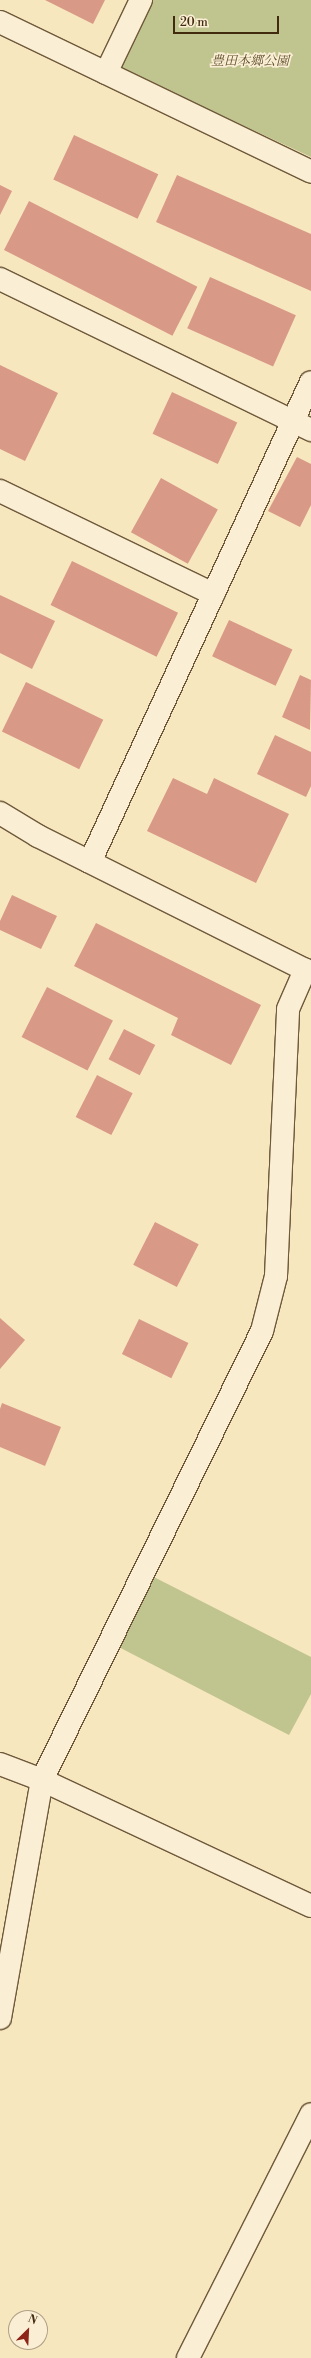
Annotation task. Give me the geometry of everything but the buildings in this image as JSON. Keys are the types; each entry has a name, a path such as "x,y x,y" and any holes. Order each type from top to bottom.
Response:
{"street":[{"path":"106,73 141,0"},
{"path":"0,22 311,172"},
{"path":"0,279 302,425"},
{"path":"90,862 213,594 302,425 311,382"},
{"path":"0,491 213,594"},
{"path":"0,813 90,862 309,967 288,1009 276,1276 262,1331 42,1780 0,2018"},
{"path":"0,1764 42,1780 311,1906"},
{"path":"188,2358 311,2114"}],"green space":[{"name":"豊田本郷公園","path":"141,0 311,0 311,157 111,64"},
{"path":"144,1572 311,1657 311,1694 289,1735 109,1642"}]}
